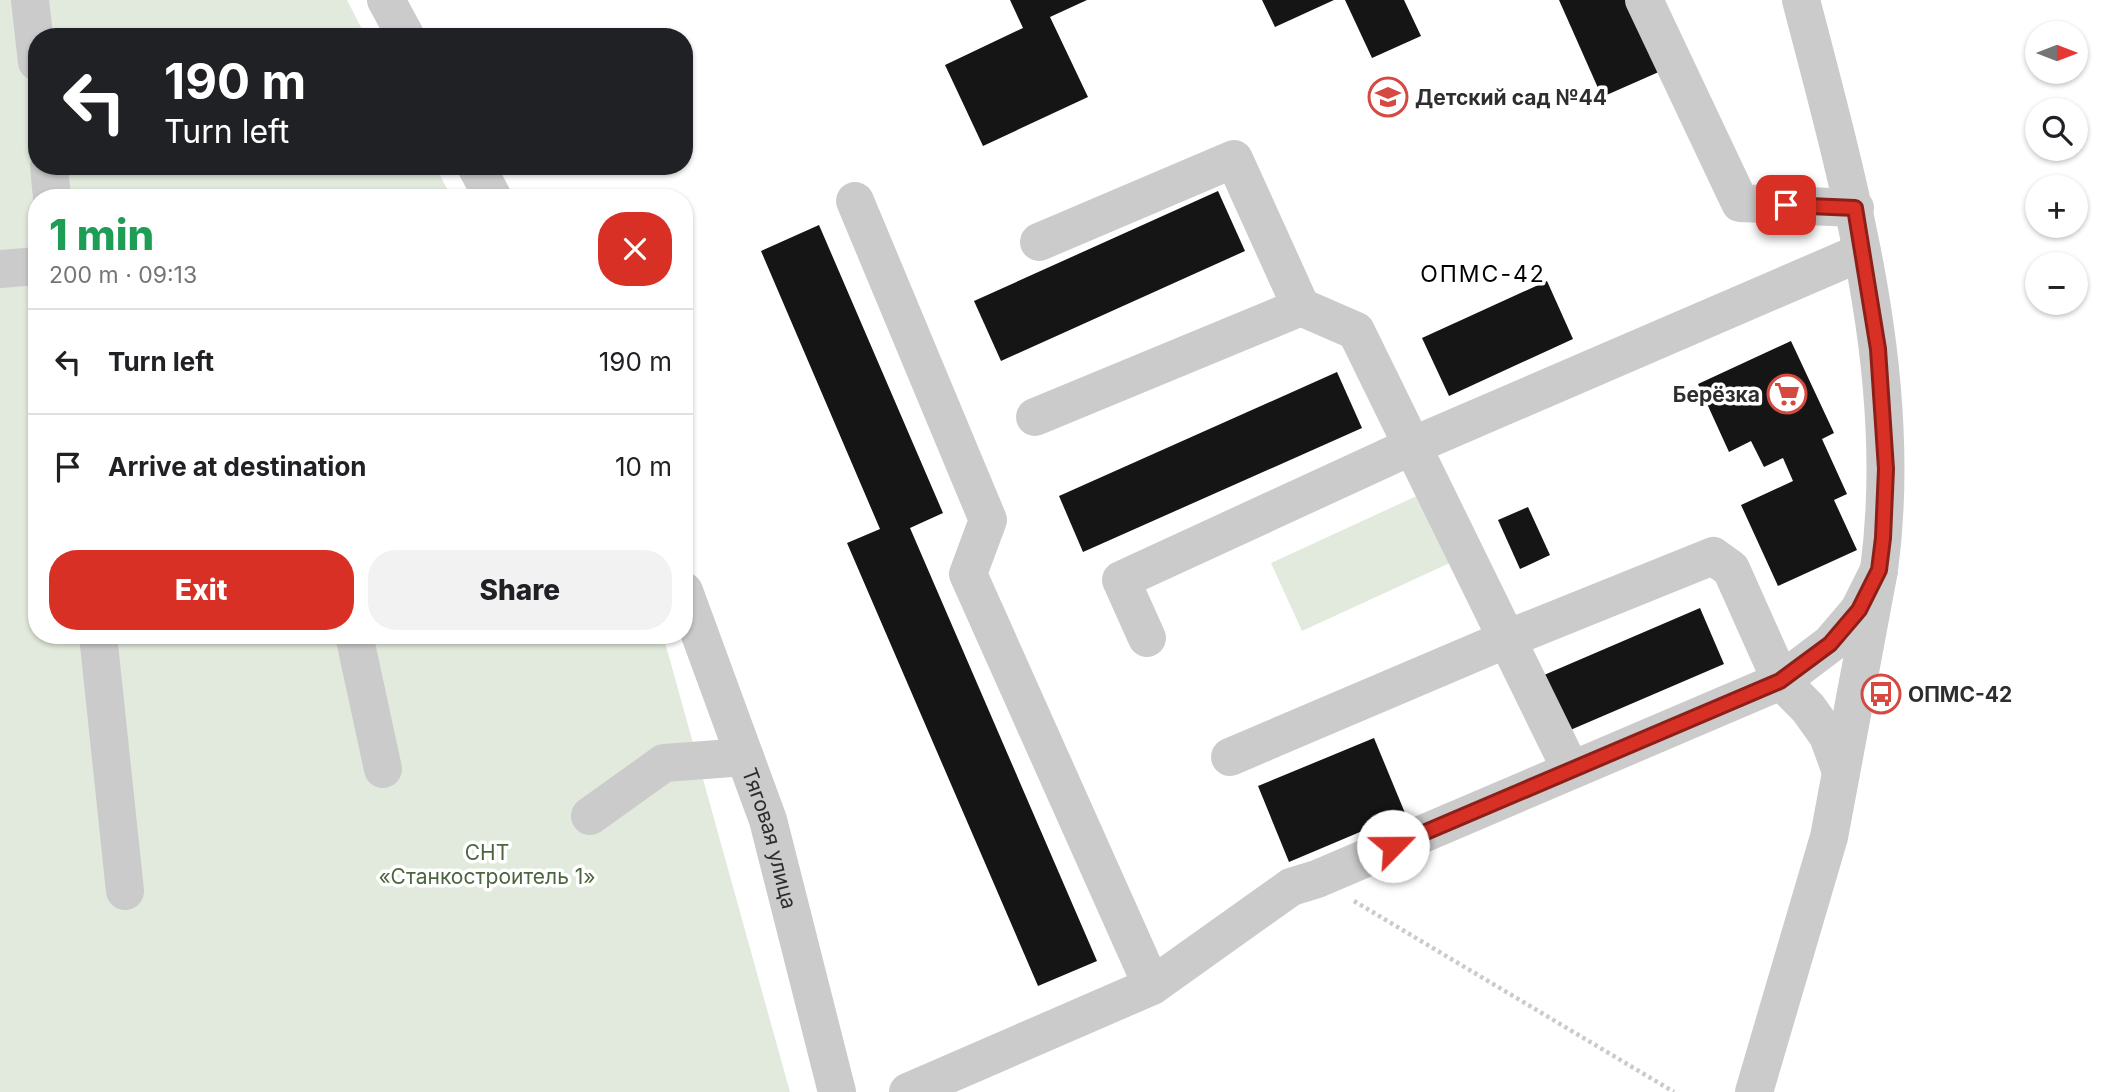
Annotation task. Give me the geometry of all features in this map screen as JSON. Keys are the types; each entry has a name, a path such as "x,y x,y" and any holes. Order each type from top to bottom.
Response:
{"street":[{"path":"30,0 33,28"},
{"path":"386,0 400,28"},
{"path":"1644,0 1740,203 1855,208"},
{"path":"1754,1092 1829,837 1879,570 1886,469 1878,349 1855,208 1801,0"},
{"path":"1039,242 1234,159 1301,307 1356,331 1571,770"},
{"path":"855,201 988,520 968,574 1152,986"},
{"path":"1147,638 1121,580 1412,446 1862,252"},
{"path":"0,269 28,267"},
{"path":"1035,417 1301,307"},
{"path":"1230,757 1507,639 1713,556 1731,569 1780,681 1808,708 1828,736 1840,769"},
{"path":"908,1092 1152,986 1291,887 1780,681 1830,644 1859,610 1879,570"},
{"name":"Тяговая улица","path":"693,615 768,820 837,1092"},
{"path":"100,644 125,891"},
{"path":"356,644 383,769"},
{"path":"1808,708 1824,711 1839,708 1854,695"},
{"path":"590,816 664,763 745,757"}],"path":[{"path":"1317,878 1674,1092"}],"green space":[{"name":"СНТ «Станкостроитель 1»","path":"0,0 347,0 361,28 28,28 28,175 440,175 447,189 28,189 28,644 666,644 790,1092 0,1092"},
{"path":"1421,494 1452,562 1302,631 1271,563"}],"building":[{"path":"1010,0 1087,0 1050,17 1088,97 983,146 945,65 1023,28"},
{"path":"1262,0 1334,0 1275,27"},
{"path":"1345,0 1404,0 1421,36 1372,58"},
{"path":"1559,0 1630,0 1661,71 1602,97"},
{"path":"1218,191 1245,251 1001,361 974,301"},
{"path":"819,225 943,513 910,528 1097,961 1038,986 847,543 880,529 761,251"},
{"path":"1547,281 1573,339 1449,396 1422,338"},
{"path":"1791,341 1834,433 1822,439 1847,494 1834,500 1857,550 1778,586 1741,505 1793,481 1783,458 1764,467 1751,441 1729,452 1698,384"},
{"path":"1337,372 1362,428 1083,552 1059,496"},
{"path":"1528,507 1550,555 1520,569 1498,520"},
{"path":"1700,608 1724,664 1568,731 1544,675"},
{"path":"1374,738 1405,813 1289,862 1258,786"}],"place":[{"name":"Детский сад №44","path":"1388,97"},
{"name":"Берёзка","path":"1787,394"},
{"name":"ОПМС-42","path":"1881,694"}],"district":[{"name":"ОПМС-42","path":"1483,274"}],"route":[{"path":"1393,846 1780,681 1830,644 1859,610 1879,570 1886,469 1878,349 1855,208 1786,205"}]}
